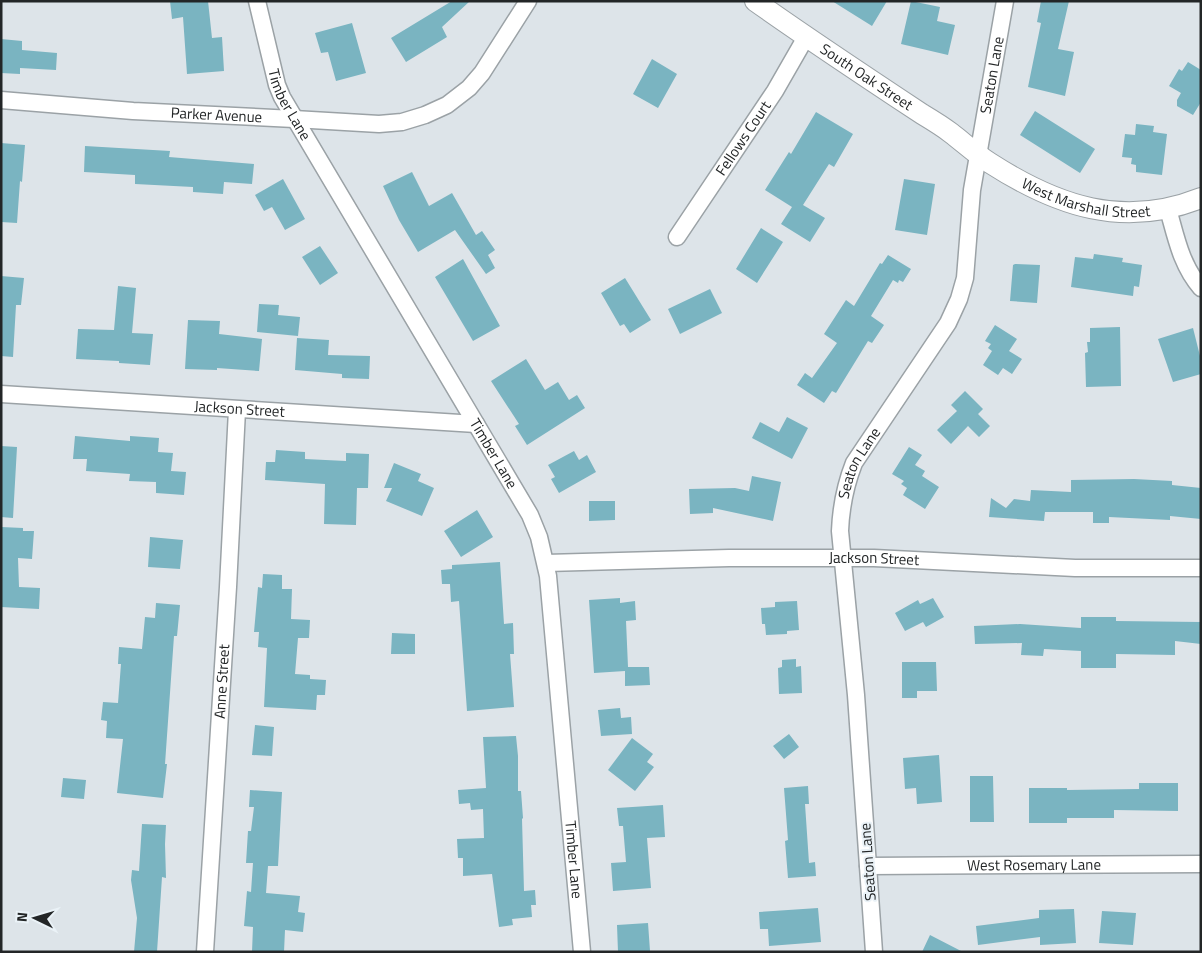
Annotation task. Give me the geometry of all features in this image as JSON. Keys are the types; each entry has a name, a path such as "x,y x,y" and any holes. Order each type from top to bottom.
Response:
{"street":[{"name":"Timber Lane","path":"257,1 277,85 294,119 530,515 539,537 546,563 582,952"},
{"name":"Parker Avenue","path":"1,100 133,111 379,124 394,122 425,115 447,105 469,88 482,73 528,1"},
{"name":"South Oak Street","path":"755,1 949,132 978,154"},
{"name":"Seaton Lane","path":"874,952 856,695 842,558 840,511 845,486 854,463 948,323 959,299 965,278 972,190 1005,1"},
{"name":"Fellows Court","path":"677,237 775,91 806,37"},
{"name":"West Marshall Street","path":"978,154 1018,180 1081,206 1108,212 1140,213 1168,209 1201,198"},
{"path":"1168,209 1183,260 1192,278 1201,288"},
{"name":"Jackson Street","path":"1,394 476,424"},
{"name":"Anne Street","path":"205,952 228,587 236,410"},
{"name":"Jackson Street","path":"546,563 729,558 874,558 1075,568 1201,568"},
{"name":"West Rosemary Lane","path":"868,866 1201,864"}],"building":[{"path":"170,1 208,1 212,38 222,37 224,71 187,74 183,17 172,19"},
{"path":"452,1 470,1 442,27 447,37 406,62 391,38"},
{"path":"832,1 887,1 872,26"},
{"path":"911,1 940,7 937,21 955,25 948,55 901,44"},
{"path":"1041,1 1069,1 1058,49 1074,52 1065,96 1028,87 1041,23 1037,22"},
{"path":"352,23 366,73 336,81 328,52 321,53 315,33"},
{"path":"1,39 22,41 22,50 57,53 56,70 20,68 20,74 1,73"},
{"path":"652,59 677,74 658,108 633,94"},
{"path":"1188,62 1201,70 1201,102 1193,115 1177,106 1177,100 1181,93 1169,86 1179,69 1182,71"},
{"path":"1035,111 1095,149 1080,173 1020,135"},
{"path":"816,112 853,134 834,167 829,164 803,205 825,218 810,242 781,224 792,207 765,190 789,152 791,154"},
{"path":"1136,124 1154,126 1153,132 1167,134 1162,175 1136,172 1136,165 1131,164 1132,158 1122,157 1125,134 1135,135"},
{"path":"1,143 25,145 17,223 1,222"},
{"path":"85,146 170,151 169,157 254,164 252,184 224,182 223,194 193,192 193,187 135,184 135,175 84,172"},
{"path":"412,172 429,206 452,193 476,235 482,231 495,250 488,255 495,268 486,274 455,230 418,252 399,220 383,186"},
{"path":"283,179 305,219 285,230 272,207 264,211 255,195"},
{"path":"904,179 935,184 927,235 895,230"},
{"path":"761,228 783,242 757,283 736,269"},
{"path":"320,246 338,273 320,285 302,257"},
{"path":"1094,254 1123,258 1122,262 1142,265 1139,287 1134,286 1133,296 1071,287 1075,257 1093,259"},
{"path":"888,255 911,269 903,282 899,280 898,283 893,280 871,316 884,325 872,343 868,341 836,393 832,391 824,403 797,385 805,373 812,378 837,343 824,334 846,300 854,306 880,263 882,264"},
{"path":"463,259 500,326 473,341 435,277"},
{"path":"1013,265 1040,265 1037,303 1010,301"},
{"path":"1,276 24,278 21,305 16,305 13,357 1,356"},
{"path":"625,278 651,320 630,333 624,324 620,326 601,293"},
{"path":"118,286 136,288 132,333 153,334 150,365 76,359 78,329 114,330"},
{"path":"710,289 722,313 680,334 668,309"},
{"path":"259,304 279,305 278,315 300,317 298,336 257,332"},
{"path":"188,320 220,321 219,334 262,339 259,371 217,368 217,370 185,369"},
{"path":"995,325 1017,339 1009,351 1022,359 1012,374 1003,368 998,375 983,365 992,351 988,348 991,344 985,341"},
{"path":"1120,327 1121,386 1086,387 1085,353 1088,352 1087,342 1090,342 1090,328"},
{"path":"1193,328 1201,360 1201,374 1173,382 1158,339"},
{"path":"297,338 329,340 328,355 370,356 369,379 342,378 342,374 295,370"},
{"path":"526,359 545,390 558,382 569,400 577,395 585,408 527,445 515,426 519,424 491,381"},
{"path":"965,391 983,409 978,414 990,426 979,437 968,426 951,444 937,430 957,411 951,405"},
{"path":"787,417 808,428 792,459 752,438 760,422 779,432"},
{"path":"75,436 130,441 130,436 159,438 158,452 173,453 171,471 186,472 184,495 156,493 156,482 129,481 130,474 86,471 87,459 73,459"},
{"path":"1,446 17,447 13,518 1,517"},
{"path":"909,447 922,455 915,465 925,471 922,476 939,487 925,509 903,495 907,488 901,484 904,481 892,474"},
{"path":"276,450 305,452 305,459 346,461 346,453 369,454 368,488 357,488 356,525 324,524 325,484 265,480 266,462 275,462"},
{"path":"574,451 579,460 587,455 596,472 559,493 551,479 555,477 548,465"},
{"path":"394,463 421,474 418,481 434,488 422,516 386,501 392,488 384,488"},
{"path":"752,476 781,482 773,521 713,508 713,513 690,514 689,489 735,488 749,491"},
{"path":"1134,479 1172,481 1172,485 1201,488 1201,519 1170,516 1170,520 1109,517 1109,523 1093,523 1093,512 1045,512 1044,521 989,517 991,498 1006,508 1014,499 1030,501 1031,490 1071,492 1071,480"},
{"path":"589,501 615,501 615,520 589,521"},
{"path":"477,510 493,537 461,557 444,531"},
{"path":"1,527 23,528 23,531 34,531 32,559 18,558 19,587 40,588 39,609 1,607"},
{"path":"150,537 183,540 180,569 148,567"},
{"path":"500,562 504,624 513,623 514,654 510,654 514,707 467,711 459,601 451,602 450,584 442,584 441,570 452,569 452,565"},
{"path":"263,574 282,575 282,589 292,589 291,619 310,620 309,638 298,638 295,674 310,675 310,679 326,680 325,695 317,695 316,710 264,707 267,648 258,647 259,632 254,632 258,587 262,588"},
{"path":"620,598 620,603 635,601 636,620 626,621 628,667 649,667 650,685 625,686 625,671 594,673 589,600"},
{"path":"933,598 944,617 926,627 923,622 905,631 895,613 918,600 920,604"},
{"path":"797,601 799,630 787,631 787,634 766,635 765,624 762,624 761,608 775,607 775,602"},
{"path":"156,603 180,605 177,636 174,636 165,764 167,764 163,798 117,793 123,739 106,738 107,721 101,720 103,702 118,703 121,664 118,664 119,647 142,649 145,617 155,618"},
{"path":"1081,617 1116,617 1116,621 1201,622 1201,644 1175,641 1175,655 1116,654 1116,668 1081,668 1081,651 1044,649 1043,656 1021,655 1022,643 975,644 974,626 1020,624 1081,628"},
{"path":"392,633 415,634 415,654 391,654"},
{"path":"796,659 796,667 801,666 802,693 779,694 778,668 782,667 782,660"},
{"path":"902,662 936,662 937,691 917,691 917,698 902,698"},
{"path":"620,708 621,718 631,717 632,734 601,736 598,710"},
{"path":"255,725 274,727 272,756 252,755"},
{"path":"789,734 799,747 784,759 773,746"},
{"path":"516,736 518,791 521,791 523,818 524,891 535,890 536,905 531,905 532,917 512,919 513,925 499,927 492,874 463,876 463,858 458,858 457,839 484,838 483,809 471,810 470,803 459,804 458,790 486,788 483,737"},
{"path":"632,738 653,754 647,762 654,767 635,791 608,770"},
{"path":"939,755 942,802 917,804 916,788 905,789 903,758"},
{"path":"970,776 993,776 994,822 970,822"},
{"path":"63,778 86,780 84,799 61,797"},
{"path":"1139,783 1178,783 1178,811 1114,810 1114,818 1067,818 1067,823 1029,823 1029,788 1067,788 1067,790 1139,789"},
{"path":"808,786 809,804 805,804 809,863 815,862 816,876 788,878 785,841 788,840 784,788"},
{"path":"250,790 282,792 278,866 268,866 266,893 300,896 298,912 305,913 303,932 285,930 284,952 252,952 253,927 244,926 247,891 251,892 253,863 246,863 248,831 251,831 254,807 249,807"},
{"path":"663,805 665,837 647,838 651,888 613,891 611,863 626,862 623,826 619,826 617,808"},
{"path":"142,824 166,825 166,878 162,877 157,952 134,952 137,918 131,880 132,870 139,871"},
{"path":"818,908 821,942 769,946 768,929 760,929 759,912"},
{"path":"1074,909 1076,943 1040,945 1040,937 978,945 976,926 1039,918 1039,910"},
{"path":"1102,911 1136,913 1133,945 1099,943"},
{"path":"648,923 650,951 618,952 617,925"},
{"path":"930,935 963,952 922,952"}]}
